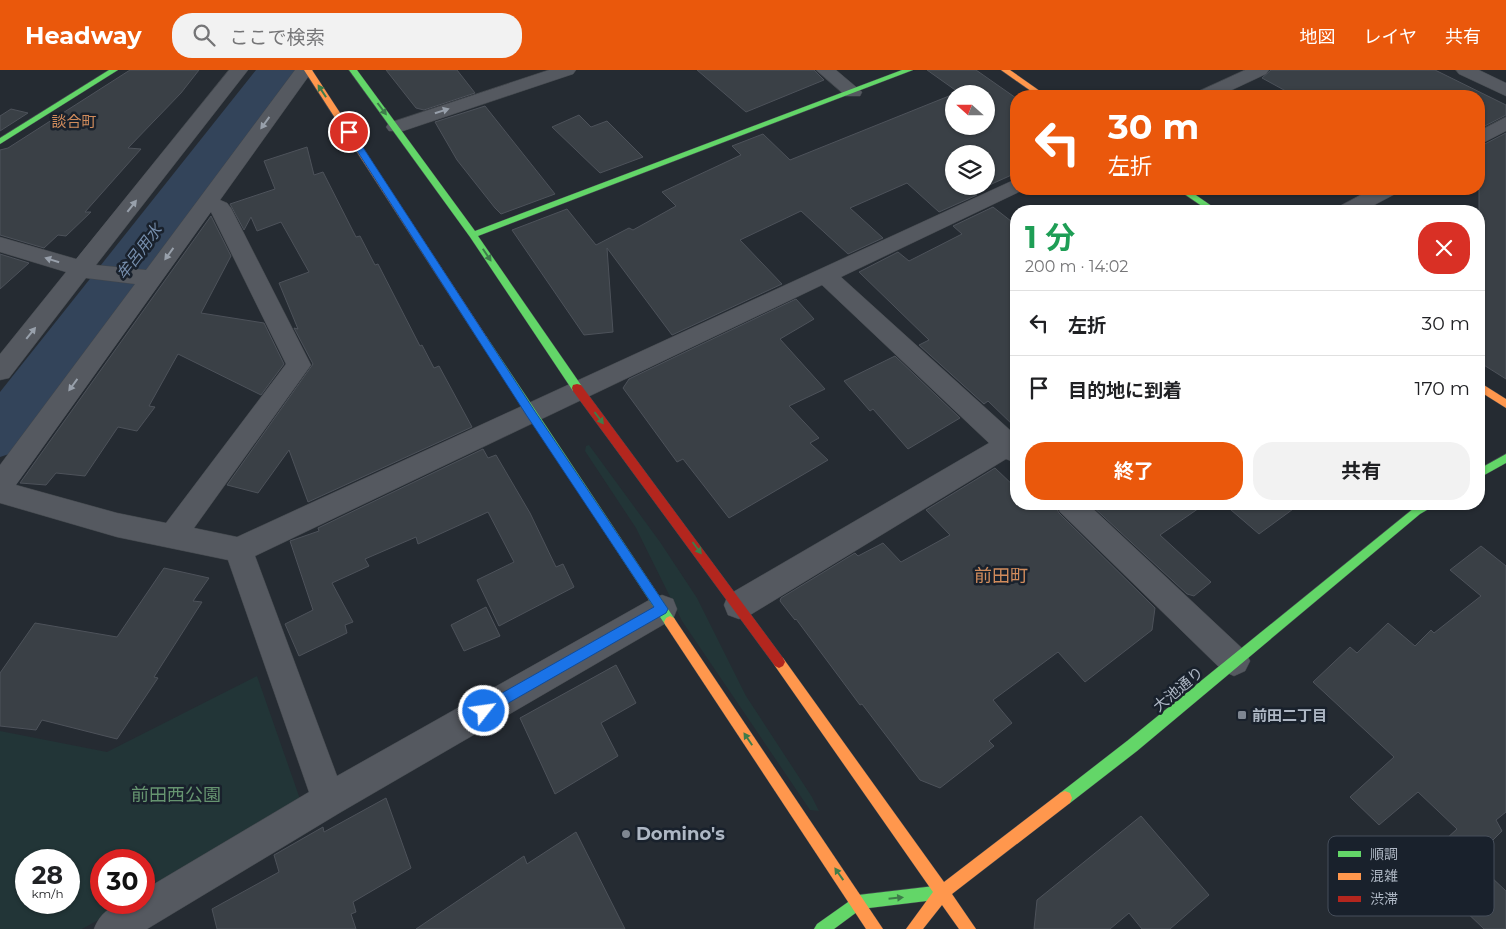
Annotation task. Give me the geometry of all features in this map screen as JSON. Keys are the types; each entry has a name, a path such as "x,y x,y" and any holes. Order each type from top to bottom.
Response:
{"street":[{"path":"0,142 114,70"},
{"path":"0,371 90,272 240,70"},
{"path":"0,486 143,278 207,202 304,70"},
{"path":"308,70 531,413 875,929"},
{"path":"353,70 473,235 578,390 739,605 968,929"},
{"path":"396,127 567,70"},
{"path":"825,70 853,92"},
{"path":"473,235 909,70"},
{"path":"1005,70 1034,90"},
{"path":"1217,90 1260,70"},
{"path":"1465,70 1506,90"},
{"path":"1485,135 1506,123"},
{"path":"0,492 117,525 239,550 1010,188"},
{"path":"1190,195 1206,205"},
{"path":"1356,205 1372,195"},
{"path":"172,536 299,365 220,208 207,202"},
{"path":"0,244 90,272 143,278"},
{"path":"825,275 1010,442"},
{"path":"1485,390 1506,404"},
{"path":"739,605 1010,448"},
{"path":"1485,470 1506,458"},
{"path":"1076,510 1234,661"},
{"name":"大池通り","path":"914,929 943,892 1132,746 1418,510"},
{"path":"239,550 329,800"},
{"path":"112,929 329,800 662,609"},
{"path":"822,929 858,902 943,892"}],"green space":[{"path":"589,445 660,542 697,598 746,696 812,797 819,811 810,810 682,621 636,528 585,451 586,446"},
{"name":"前田西公園","path":"257,676 300,799 295,807 155,888 155,849 90,849 90,914 109,914 82,929 0,929 0,731 107,752"}],"building":[{"path":"130,70 199,70 181,93 128,148 141,149 85,212 91,212 66,236 58,235 44,248 0,235 0,150 8,148"},
{"path":"386,70 457,70 475,93 424,110 416,108"},
{"path":"697,70 814,70 824,80 746,112"},
{"path":"927,70 976,70 1010,94 1010,176 995,182 995,145 945,145 945,195 977,195 939,212 907,183 850,208 883,238 848,254 801,211 740,240 782,284 672,335 607,248 613,332 584,335 512,230 567,209 596,245 629,228 633,230 676,206 662,192 741,155 732,146 763,134 790,160 945,97 945,135 995,135 995,85 948,85"},
{"path":"1271,70 1435,70 1476,90 1284,90 1262,78"},
{"path":"1485,95 1506,105 1506,115 1485,126"},
{"path":"485,106 555,194 501,214 495,208 457,160 435,122"},
{"path":"11,109 28,113 0,131 0,116"},
{"path":"579,115 591,127 607,121 643,157 600,173 552,127"},
{"path":"1506,133 1506,379 1485,366 1485,205 1479,205 1479,195 1485,195 1485,144"},
{"path":"307,147 314,175 323,172 356,237 360,236 375,265 378,264 420,346 422,345 434,368 439,366 472,427 308,502 289,450 258,493 227,485 313,364 294,328 298,329 279,283 309,272 281,222 257,231 251,217 244,230 230,204 275,189 264,161"},
{"path":"993,207 1010,220 1010,422 988,401 984,404 919,345 929,340 859,272 898,252 909,261 962,234 953,226"},
{"path":"211,216 231,256 201,313 264,323 284,364 261,395 178,354 149,406 155,407 137,431 118,427 85,476 56,473 46,485 20,483"},
{"path":"0,254 29,263 0,289"},
{"path":"796,299 814,319 780,339 825,389 789,406 819,438 810,443 828,460 729,518 683,459 677,462 623,388 629,379"},
{"path":"895,356 960,418 908,449 873,409 870,411 844,381"},
{"path":"483,449 488,458 496,455 530,513 556,567 563,564 574,587 499,626 477,580 514,562 488,512 418,544 416,537 365,559 369,566 332,583 353,622 345,625 347,633 299,656 285,624 313,610 290,541 319,531 318,528"},
{"path":"995,468 1010,482 1010,510 1057,510 1155,608 1152,630 1085,682 1058,652 993,700 1012,723 989,741 994,746 940,788 920,780 862,704 860,705 796,619 780,601 781,598 855,553 858,556 883,543 901,562 950,535 926,510"},
{"path":"1096,510 1196,510 1160,535 1211,582 1194,596 1187,594"},
{"path":"1231,510 1292,510 1259,534"},
{"path":"1481,546 1506,566 1506,812 1496,820 1502,831 1494,839 1494,836 1449,836 1457,829 1418,792 1379,825 1350,797 1394,757 1313,682 1350,647 1357,653 1388,623 1415,646 1431,630 1434,633 1481,596 1450,570"},
{"path":"164,568 209,578 193,601 202,602 154,677 158,678 117,739 42,720 36,730 0,726 0,673 35,623 117,637"},
{"path":"486,607 500,636 464,651 451,625"},
{"path":"616,665 636,703 601,723 618,756 555,794 520,718"},
{"path":"386,798 411,868 353,902 356,912 351,914 356,929 217,929 212,909 279,872 274,855 323,827 324,832"},
{"path":"1141,816 1209,895 1170,929 1142,929 1129,913 1110,929 1034,929 1037,900"},
{"path":"576,832 625,929 416,929 524,856 527,864"},
{"path":"1494,880 1506,891 1506,929 1484,929 1470,916 1494,916"}],"waterway":[{"name":"牟呂用水","path":"0,434 277,70"}],"traffic: fast":[{"path":"0,142 114,70"},
{"path":"353,70 473,235 577,388"},
{"path":"473,235 909,70"},
{"path":"1190,195 1206,205"},
{"path":"483,339 670,622"},
{"path":"1485,470 1506,458"},
{"path":"1065,798 1132,746 1418,510"},
{"path":"822,929 858,902 943,892"}],"traffic: slow":[{"path":"308,70 483,339"},
{"path":"1005,70 1034,90"},
{"path":"1485,390 1506,404"},
{"path":"670,622 875,929"},
{"path":"779,662 968,929"},
{"path":"914,929 943,892 1065,798"}],"traffic: jam":[{"path":"577,388 779,662"}],"place":[{"name":"前田二丁目","path":"1242,715"},
{"name":"Domino's","path":"626,834"}],"district":[{"name":"談合町","path":"74,121"},
{"name":"前田町","path":"1001,576"}],"route":[{"path":"349,132 531,413 662,609 484,711"}]}
